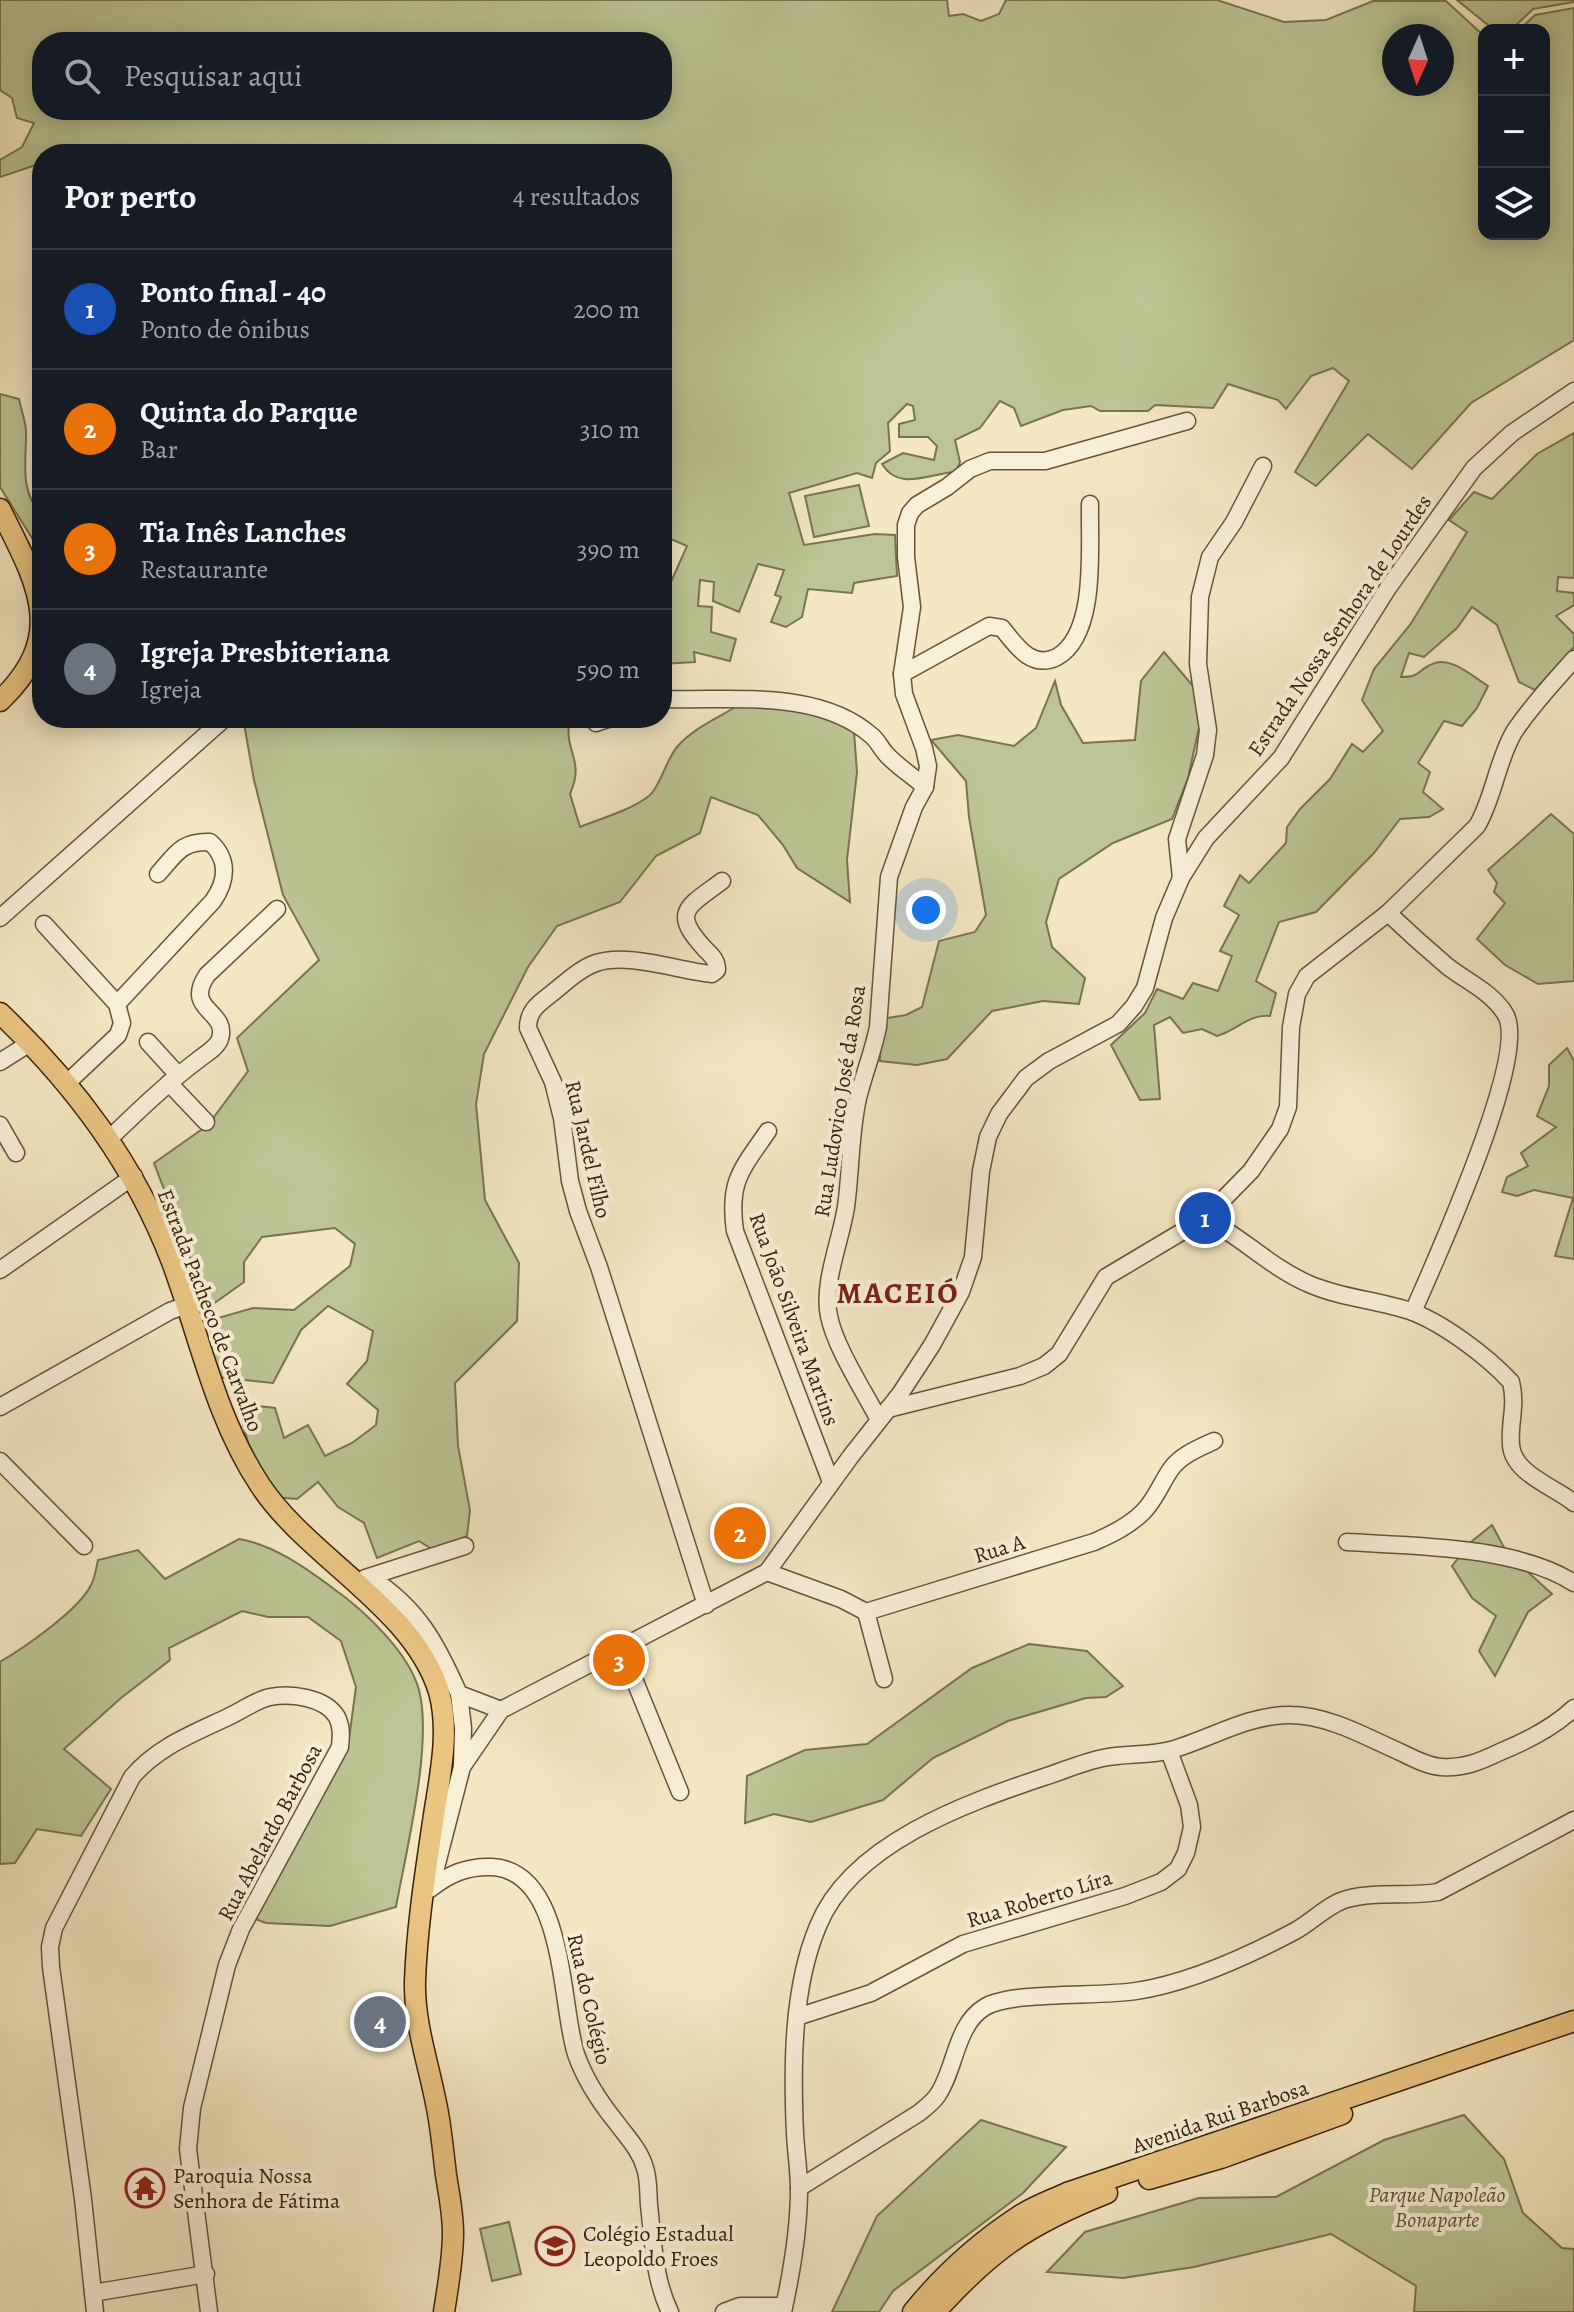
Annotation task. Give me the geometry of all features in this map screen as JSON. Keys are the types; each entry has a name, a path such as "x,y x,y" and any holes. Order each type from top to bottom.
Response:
{"main road":[{"path":"0,509 32,567"},
{"path":"0,701 18,684 32,662"},
{"name":"Estrada Pacheco de Carvalho","path":"0,1013 67,1083 134,1176 170,1258 216,1399 250,1470 284,1518 361,1579 418,1650 439,1693 443,1741 420,1916 415,1986 417,2021 436,2104 452,2218 451,2263 444,2312"},
{"name":"Avenida Rui Barbosa","path":"913,2312 961,2262 995,2233 1024,2213 1067,2193 1574,2021"},
{"name":"Avenida Rui Barbosa","path":"935,2312 983,2262 1031,2227 1058,2212 1574,2035"}],"street":[{"name":"Estrada Nossa Senhora de Lourdes","path":"501,1710 767,1572 831,1482 884,1415 932,1345 961,1292 973,1257 981,1171 988,1137 999,1114 1026,1078 1049,1061 1118,1024 1134,1006 1145,988 1164,918 1181,878 1206,838 1281,758 1388,588 1474,468 1512,433 1574,391"},
{"name":"Rua Ludovico José da Rosa","path":"884,1415 834,1334 828,1315 827,1295 846,1208 856,1112 878,1027 889,877 914,807 925,787 928,766 904,694 902,674 912,607 906,525 917,505 970,469 990,461 1045,461 1187,421"},
{"path":"1181,878 1177,839 1205,755 1208,730 1198,664 1200,597 1210,557 1234,522 1263,466"},
{"path":"902,674 989,626 1002,628 1026,656 1040,660 1054,659 1068,649 1078,636 1085,615 1090,504"},
{"path":"884,1415 1020,1376 1044,1366 1059,1354 1106,1277 1205,1218 1251,1171 1280,1129 1288,1107 1291,1027 1297,994 1307,976 1388,913 1477,826 1514,733 1574,659"},
{"path":"672,699 768,701 815,707 846,719 872,736 888,757 925,787"},
{"path":"0,918 214,728"},
{"path":"117,1004 213,901 221,889 225,871 219,851 210,842 195,842 183,846 158,874"},
{"name":"Rua Jardel Filho","path":"706,1605 599,1267 578,1211 556,1094 528,1028 528,1019 536,1006 579,971 596,963 625,960 712,974 717,970 716,961 688,931 686,918 693,903 722,881"},
{"path":"109,1139 174,1079 217,1045 221,1036 218,1020 203,1006 199,997 200,986 207,975 277,909"},
{"path":"1388,913 1448,967 1483,990 1507,1014 1511,1035 1493,1115 1481,1151 1413,1312"},
{"path":"44,924 117,1004 122,1030 67,1083"},
{"path":"148,1042 206,1122"},
{"path":"0,1062 30,1043"},
{"path":"0,1125 16,1153"},
{"name":"Rua João Silveira Martins","path":"768,1131 738,1174 731,1203 735,1231 831,1482"},
{"path":"0,1270 134,1176"},
{"path":"1205,1218 1231,1232 1280,1270 1311,1285 1413,1312 1468,1344 1511,1382 1515,1411 1511,1446 1515,1459 1528,1473 1574,1503"},
{"path":"0,1407 170,1311 187,1305"},
{"name":"Rua A","path":"866,1612 1094,1542 1125,1528 1156,1496 1171,1468 1184,1456 1214,1441"},
{"path":"0,1461 84,1546"},
{"path":"1347,1542 1485,1552 1560,1574 1574,1583"},
{"path":"361,1579 465,1546"},
{"path":"767,1572 841,1599 866,1612 884,1679"},
{"path":"361,1579 409,1607 427,1629 459,1694 463,1728 462,1767 420,1916"},
{"path":"621,1647 680,1792"},
{"path":"459,1694 501,1710 462,1767"},
{"name":"Rua Abelardo Barbosa","path":"93,2293 51,1967 50,1947 54,1928 132,1777 145,1762 165,1747 267,1698 293,1695 318,1702 336,1715 341,1730 340,1747 241,1929 227,1965 192,2108 188,2149 206,2274"},
{"path":"724,2312 740,2306 783,2309 795,2254 799,2188 795,2131 797,2017 804,1964 828,1904 847,1879 877,1853 952,1811 1018,1785 1102,1758 1169,1751 1247,1722 1290,1715 1348,1728 1422,1762 1452,1767 1472,1764 1531,1739 1574,1708"},
{"name":"Rua Roberto Líra","path":"797,2017 871,1993 963,1944 1125,1896 1161,1882 1178,1869 1186,1853 1192,1827 1189,1805 1169,1751"},
{"path":"799,2188 919,2113 936,2098 969,2019 986,2006 1004,1999 1094,1995 1154,1987 1248,1956 1310,1923 1336,1903 1349,1899 1438,1892 1574,1820"},
{"name":"Rua do Colégio","path":"430,1889 448,1875 461,1870 502,1868 518,1874 540,1904 558,1953 573,2045 581,2068 594,2092 636,2148 645,2168 654,2257 670,2312"},
{"path":"95,2312 93,2293 206,2274 209,2312"}],"green space":[{"path":"0,0 947,0 949,16 963,14 981,21 999,14 1006,0 1217,0 1284,22 1326,20 1373,1 1446,1 1478,30 1478,240 1550,240 1550,24 1525,24 1535,15 1574,8 1574,340 1471,403 1412,469 1368,434 1316,486 1295,472 1349,381 1333,368 1311,376 1286,409 1278,400 1228,384 1213,408 1155,405 1148,411 1100,411 1091,406 1063,410 1021,426 1014,408 1000,401 980,428 955,440 960,462 956,472 915,479 897,477 882,464 903,453 934,460 937,446 928,437 899,437 899,424 915,420 913,406 907,404 888,423 890,451 876,463 872,478 857,473 789,493 804,545 875,534 895,535 897,576 854,583 852,593 808,589 802,617 786,627 771,622 781,597 775,595 784,570 758,564 739,612 713,601 714,582 700,580 698,606 712,607 711,632 736,639 730,661 694,652 695,662 672,663 672,580 687,546 672,539 672,144 32,144 32,166 0,177 0,160 22,147 34,123 17,118 12,98 0,90"},
{"path":"1457,0 1574,0 1533,9 1517,24 1487,24"},
{"path":"0,394 19,399 26,430 25,463 32,500 32,538 0,487"},
{"path":"1574,433 1574,578 1558,577 1557,591 1574,593 1574,605 1556,616 1574,634 1574,647 1535,690 1519,682 1497,625 1472,607 1457,628 1424,657 1409,653 1401,677 1415,675 1430,665 1445,662 1488,686 1477,708 1462,726 1444,721 1418,763 1430,772 1423,792 1443,809 1429,817 1400,819 1374,853 1316,912 1279,922 1256,981 1276,993 1270,1016 1255,1017 1217,1036 1202,1029 1183,1033 1170,1017 1154,1025 1160,1099 1140,1100 1111,1045 1145,1013 1157,989 1183,999 1193,983 1218,991 1232,956 1220,951 1239,915 1224,906 1240,875 1249,883 1286,843 1287,827 1330,779 1352,744 1363,752 1383,731 1362,700 1374,669 1410,625 1467,532 1449,520 1474,492 1492,499 1537,454"},
{"path":"859,485 869,526 814,537 805,496"},
{"path":"1164,652 1205,700 1188,778 1172,819 1113,843 1059,879 1046,922 1052,947 1085,978 1079,1004 1043,1001 992,1011 947,1059 917,1065 880,1061 881,1019 906,1015 922,1007 939,941 975,932 986,915 966,781 931,740 958,735 1014,746 1036,728 1055,681 1061,705 1083,743 1135,740 1141,681"},
{"path":"739,705 807,707 854,732 857,772 847,860 850,902 797,868 758,815 711,797 700,833 656,856 620,902 557,926 528,967 484,1054 476,1104 485,1200 519,1263 517,1321 455,1383 458,1446 470,1510 467,1536 435,1551 419,1541 377,1558 364,1523 338,1507 318,1482 297,1499 274,1497 254,1465 241,1417 250,1405 275,1408 284,1438 308,1425 325,1456 352,1443 376,1425 378,1410 347,1384 367,1361 373,1331 328,1306 301,1330 273,1383 217,1377 208,1339 218,1318 253,1308 294,1310 350,1266 355,1244 335,1228 262,1237 244,1262 244,1282 209,1307 154,1163 208,1125 248,1071 237,1038 319,960 283,895 254,780 245,728 569,728 576,773 570,794 580,827 624,810 649,796 673,752 706,724"},
{"path":"1551,814 1574,834 1574,981 1538,984 1505,965 1477,939 1505,903 1494,892 1497,883 1488,870"},
{"path":"1567,1048 1574,1061 1574,1259 1555,1256 1573,1198 1534,1190 1517,1196 1502,1192 1507,1177 1528,1166 1521,1153 1556,1127 1537,1116 1549,1086 1549,1065"},
{"path":"1492,1525 1507,1553 1552,1594 1528,1612 1495,1676 1479,1651 1496,1616 1472,1598 1452,1566 1471,1542"},
{"path":"239,1539 265,1546 289,1558 346,1598 384,1634 414,1676 422,1713 421,1768 396,1907 330,1926 266,1923 253,1918 349,1739 356,1687 341,1641 308,1617 268,1617 242,1611 169,1648 170,1660 121,1698 64,1749 111,1789 81,1836 37,1829 15,1863 0,1864 0,1662 37,1638 85,1595 98,1560 138,1550 165,1579"},
{"path":"1029,1644 1087,1651 1123,1686 1106,1697 1086,1698 1008,1721 933,1758 883,1800 811,1822 774,1814 745,1823 747,1776 805,1750 867,1744 972,1668"},
{"name":"Parque Napoleão Bonaparte","path":"1464,2115 1504,2159 1523,2213 1562,2248 1574,2249 1574,2312 1414,2312 1416,2286 1331,2234 1194,2267 1123,2278 1047,2272 1085,2232 1199,2198 1276,2197 1384,2140"},
{"path":"981,2120 1066,2147 1023,2193 893,2291 879,2312 832,2312 877,2216"},
{"path":"509,2222 521,2274 492,2281 480,2229"}],"place":[{"name":"Ponto final - 40","path":"1205,1218"},
{"name":"Quinta do Parque","path":"740,1533"},
{"name":"Tia Inês Lanches","path":"619,1660"},
{"name":"Igreja Presbiteriana","path":"380,2022"},
{"name":"Paroquia Nossa Senhora de Fátima","path":"145,2188"},
{"name":"Colégio Estadual Leopoldo Froes","path":"555,2246"}],"district":[{"name":"MACEIÓ","path":"898,1293"}]}
